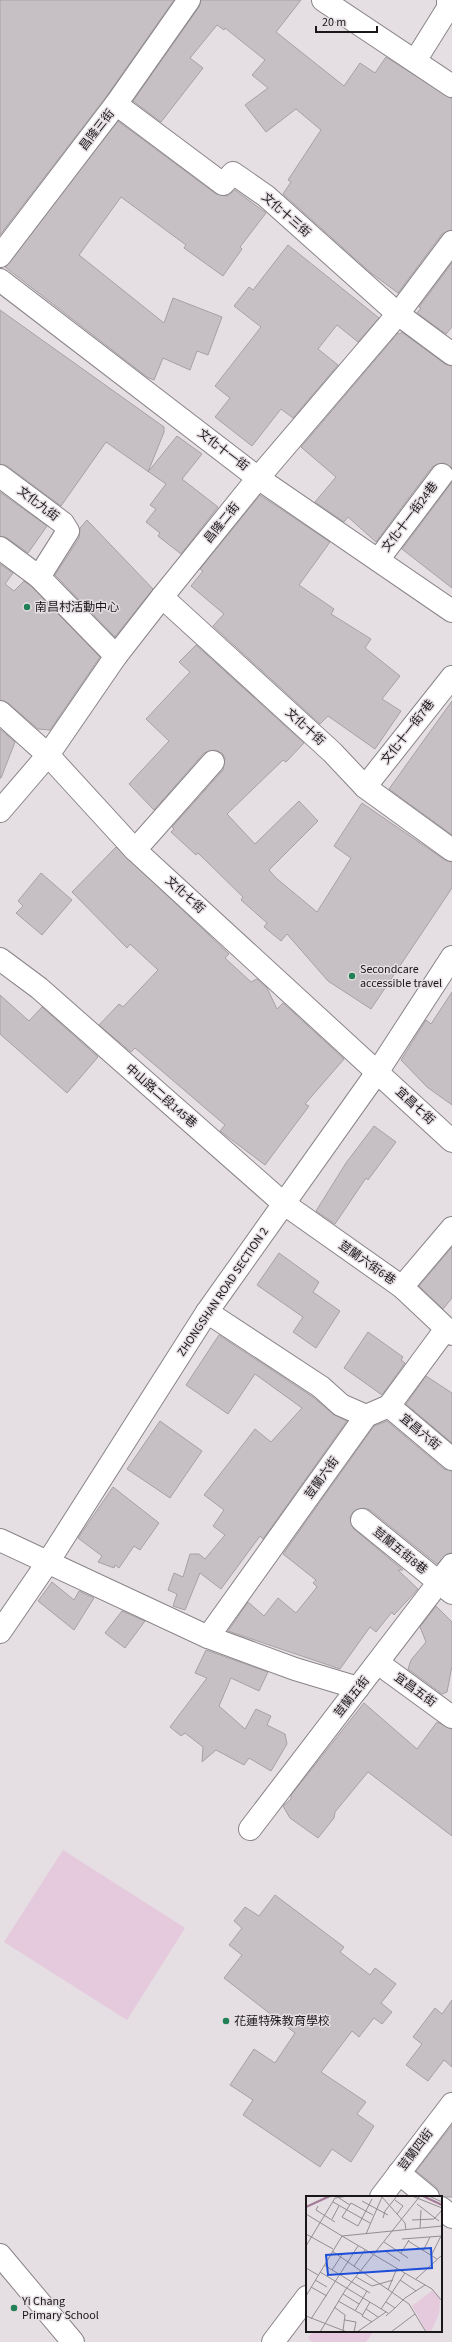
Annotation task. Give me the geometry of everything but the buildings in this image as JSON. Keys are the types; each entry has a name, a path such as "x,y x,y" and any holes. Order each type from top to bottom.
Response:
{"street":[{"name":"昌隆三街","path":"0,256 116,104 189,0"},
{"path":"322,0 452,86"},
{"path":"415,61 448,8 448,0"},
{"name":"文化十三街","path":"116,104 223,184 233,173 266,196 398,314 452,354"},
{"name":"昌隆二街","path":"0,811 48,755 116,656 162,597 258,478 398,314 452,242"},
{"name":"文化十一街","path":"0,280 258,478 452,611"},
{"name":"文化十一街24巷","path":"378,560 442,475"},
{"name":"文化九街","path":"0,476 63,523 68,532 39,577"},
{"path":"0,548 39,577 116,656"},
{"name":"文化十街","path":"162,597 332,752 365,787 452,850"},
{"name":"文化十一街7巷","path":"365,787 452,677"},
{"name":"文化七街","path":"0,712 48,755 136,850 378,1071"},
{"path":"136,850 213,762"},
{"name":"ZHONGSHAN ROAD SECTION 2","path":"0,1632 48,1562 207,1312 378,1071 452,957"},
{"name":"中山路二段145巷","path":"0,959 39,988 283,1203"},
{"name":"宜昌七街","path":"378,1071 452,1141"},
{"name":"荳蘭六街6巷","path":"283,1203 402,1288 449,1332"},
{"path":"402,1288 452,1228"},
{"path":"207,1312 321,1387 341,1405 366,1416 389,1406 449,1332"},
{"name":"宜昌六街","path":"389,1406 452,1459"},
{"name":"荳蘭六街","path":"208,1637 366,1416"},
{"name":"荳蘭五街8巷","path":"362,1520 445,1587"},
{"path":"0,1540 208,1637 295,1669 358,1688"},
{"name":"荳蘭五街","path":"250,1829 378,1663 445,1587 452,1565"},
{"name":"宜昌五街","path":"378,1663 452,1717"},
{"name":"荳蘭四街","path":"382,2196 452,2104"},
{"path":"399,2173 427,2196"},
{"path":"442,2209 452,2217"},
{"path":"0,2255 72,2342"},
{"path":"273,2342 306,2298"}],"shaded area":[{"path":"63,1850 185,1928 127,2020 4,1942"},
{"path":"312,2332 373,2332 366,2342 312,2342 308,2338"}],"place":[{"name":"南昌村活動中心","path":"27,607"},
{"name":"Secondcare accessible travel","path":"352,976"},
{"name":"花蓮特殊教育學校","path":"226,2021"},
{"name":"Yi Chang Primary School","path":"14,2308"}]}
